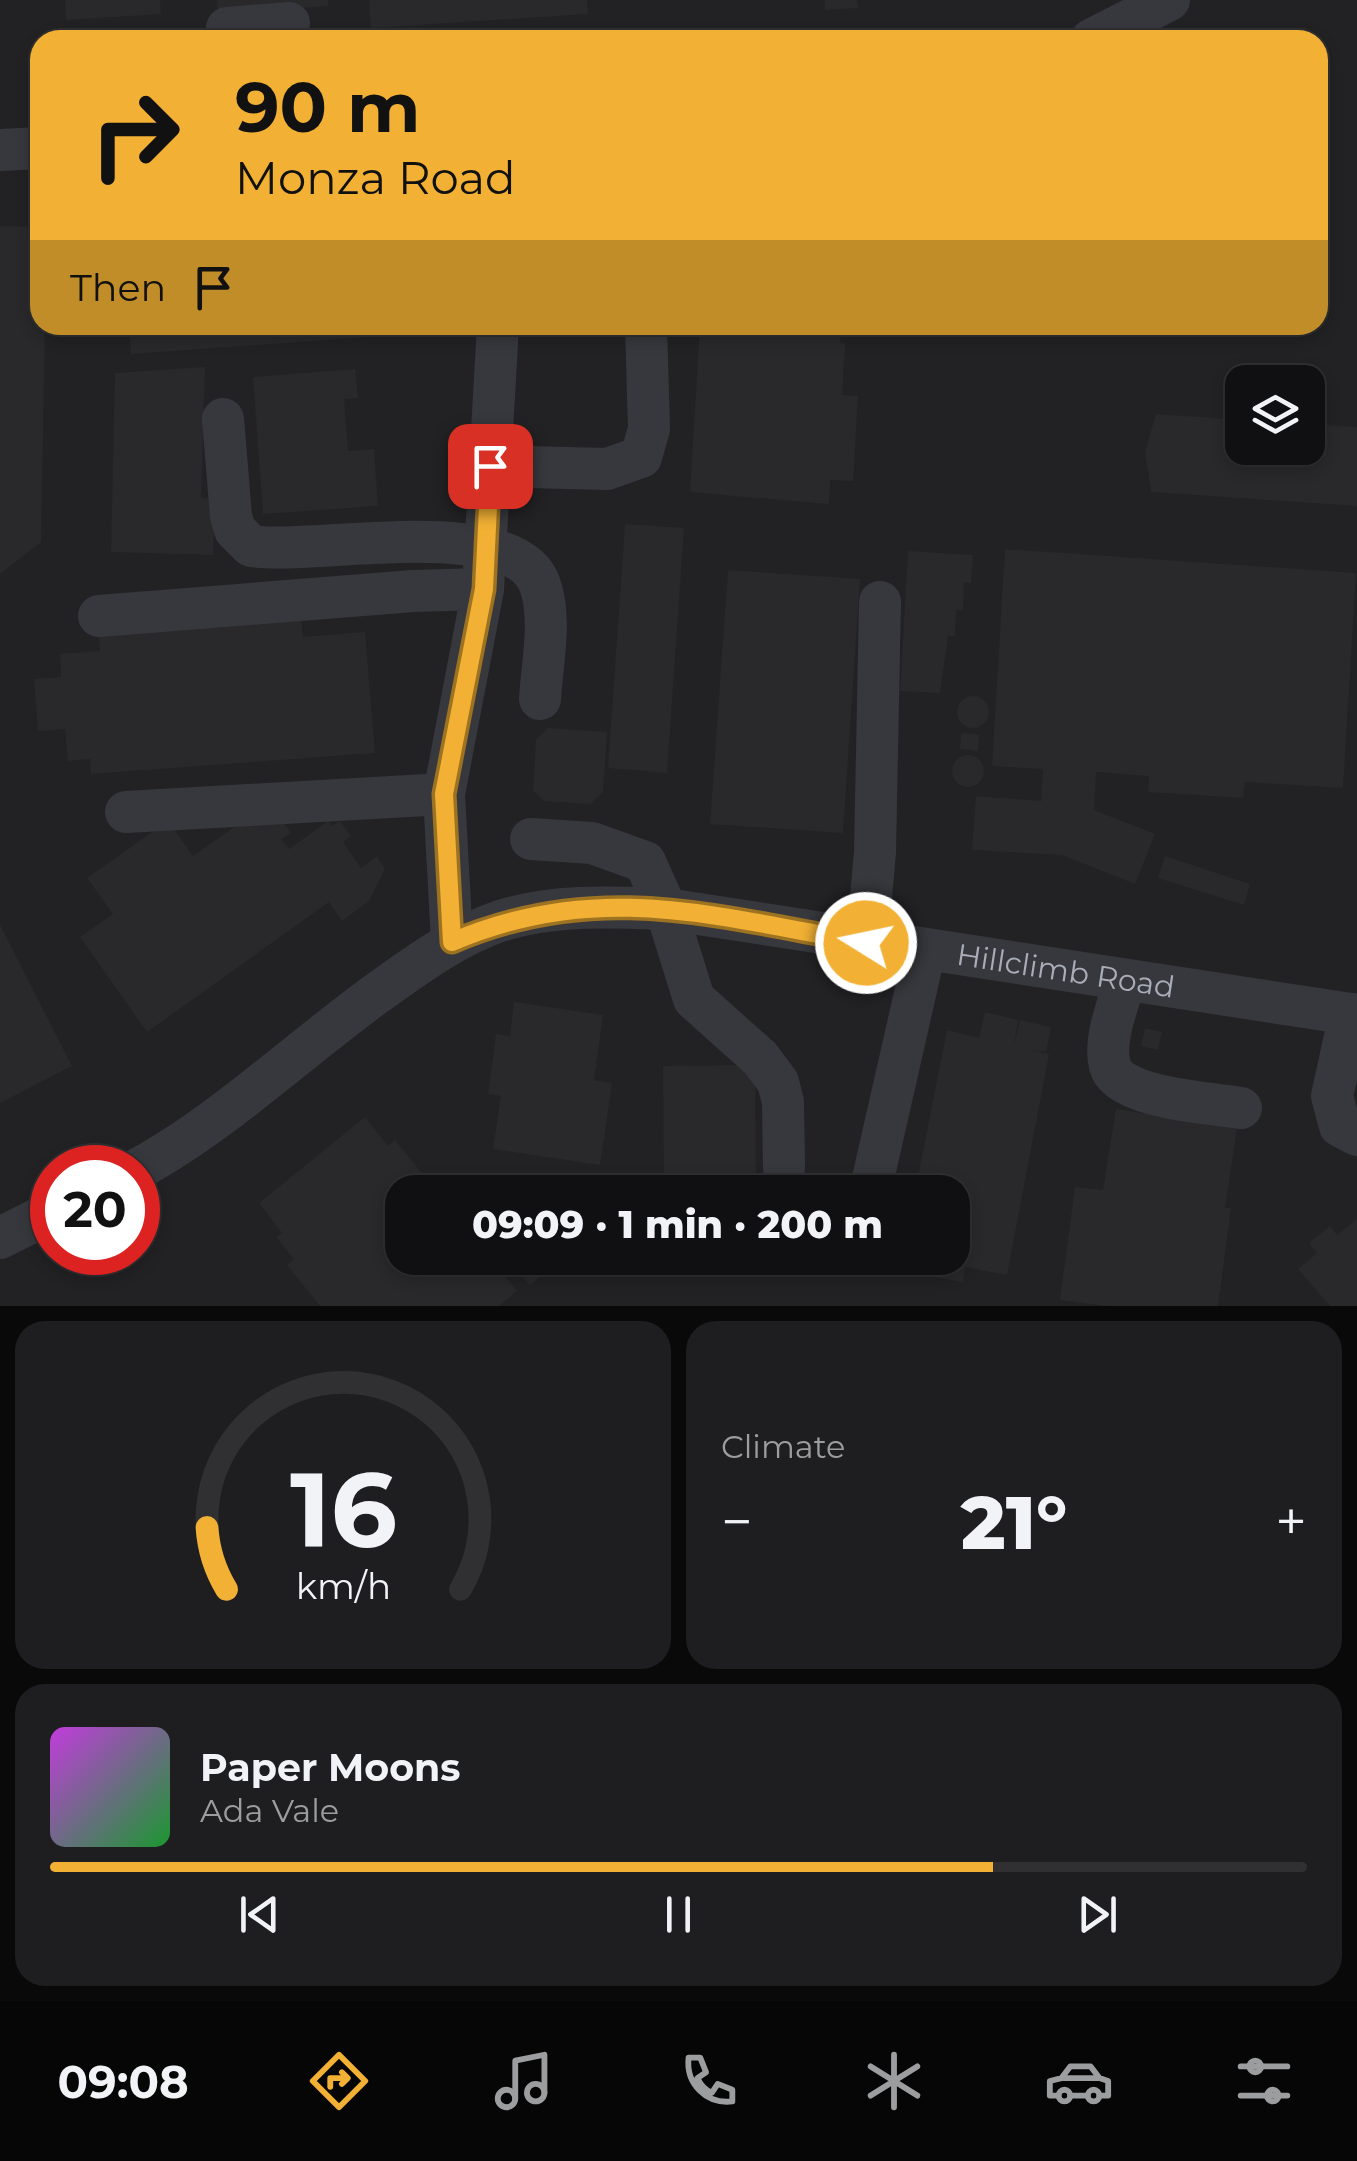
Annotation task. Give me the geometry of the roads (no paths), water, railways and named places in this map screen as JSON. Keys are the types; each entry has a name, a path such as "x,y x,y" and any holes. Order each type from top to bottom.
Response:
{"street":[{"path":"1111,30 1169,0"},
{"path":"227,30 289,23"},
{"path":"0,150 30,148"},
{"path":"452,942 444,794 484,569 497,335"},
{"path":"490,466 607,469 641,458 650,429 646,335"},
{"path":"223,419 231,516 240,536 251,546 420,542 484,569"},
{"path":"99,616 413,590 484,569 510,553 528,564 542,588 540,699"},
{"path":"866,943 875,852 880,602"},
{"path":"126,812 444,794"},
{"path":"531,839 592,843 645,862 666,909 694,999 760,1058 778,1082 783,1102 784,1168"},
{"name":"Hillclimb Road","path":"160,1155 452,942 502,921 584,906 666,909 866,943 1354,1014"},
{"path":"874,1175 925,950"},
{"path":"1124,980 1110,1033 1109,1058 1115,1078 1132,1089 1240,1108"},
{"path":"1354,1014 1332,1096 1340,1126 1357,1135"},
{"path":"0,1238 30,1223"}]}
